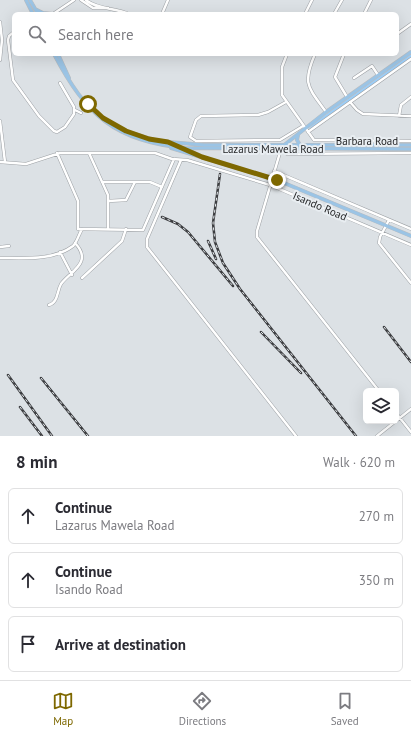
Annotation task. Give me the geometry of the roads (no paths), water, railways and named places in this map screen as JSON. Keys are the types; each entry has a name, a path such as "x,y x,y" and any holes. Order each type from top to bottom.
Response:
{"main road":[{"path":"26,0 32,12"},
{"path":"30,0 37,12"},
{"path":"35,9 41,12"},
{"path":"281,149 304,128 411,52"},
{"name":"Lazarus Mawela Road","path":"55,56 75,92 94,112 119,130 142,140 161,145 186,148 411,149"},
{"name":"Lazarus Mawela Road","path":"59,56 76,90 100,115 118,128 133,134 168,142 214,145 411,145"},
{"path":"299,133 297,140 300,145"},
{"path":"168,142 186,148"},
{"name":"Isando Road","path":"161,145 272,178 411,236"},
{"name":"Isando Road","path":"186,148 202,157"}],"street":[{"path":"57,12 74,0"},
{"path":"80,0 93,8 108,8"},
{"path":"86,0 94,5 122,12"},
{"path":"163,12 168,0"},
{"path":"306,12 312,0"},
{"path":"335,12 342,0"},
{"path":"365,12 371,0"},
{"path":"0,22 2,40 0,60"},
{"path":"399,33 411,24"},
{"path":"12,33 10,34 8,40 12,77 39,116 51,130 57,132 64,127 74,114 75,110"},
{"path":"286,56 282,74 282,95 286,102 268,112 258,115 201,116 196,120 190,133 191,139 196,141 280,140 304,128"},
{"path":"314,56 308,71 308,83 326,112"},
{"path":"343,56 335,77 347,97"},
{"path":"308,132 411,59"},
{"path":"354,78 372,66 378,75"},
{"path":"60,83 75,110 81,112"},
{"path":"399,116 401,105 411,98"},
{"name":"Barbara Road","path":"286,102 304,128 317,142 411,141"},
{"path":"350,102 363,114 411,116"},
{"path":"0,121 5,162"},
{"path":"281,149 257,231 257,237 377,388"},
{"path":"0,258 39,258 60,252 75,243 80,229 78,201 57,153"},
{"name":"Isando Road","path":"0,162 26,164 57,153 155,153 270,184 411,245"},
{"path":"89,153 108,195 108,229"},
{"path":"287,154 411,154"},
{"path":"80,229 126,229 141,231 144,228 174,159"},
{"path":"181,160 147,239 147,247 296,436"},
{"name":"Isando Road","path":"274,171 411,229"},
{"path":"102,182 150,182 162,187"},
{"path":"108,201 125,201 135,182"},
{"path":"388,220 379,242 411,283"},
{"path":"82,278 122,241 126,229"},
{"path":"49,305 55,301 62,283 72,274 82,259 79,248 75,243"},
{"path":"0,247 10,246"},
{"path":"60,252 72,274"},
{"path":"377,436 411,409"},
{"path":"400,418 411,432"}],"railway":[{"path":"220,174 213,223 215,242 223,263 240,289 356,436"},
{"path":"162,217 178,224 188,232 233,286"},
{"path":"208,241 216,259"},
{"path":"384,327 411,362"},
{"path":"261,332 301,373"},
{"path":"8,375 52,436"},
{"path":"41,378 88,436"},
{"path":"20,407 42,436"}]}
